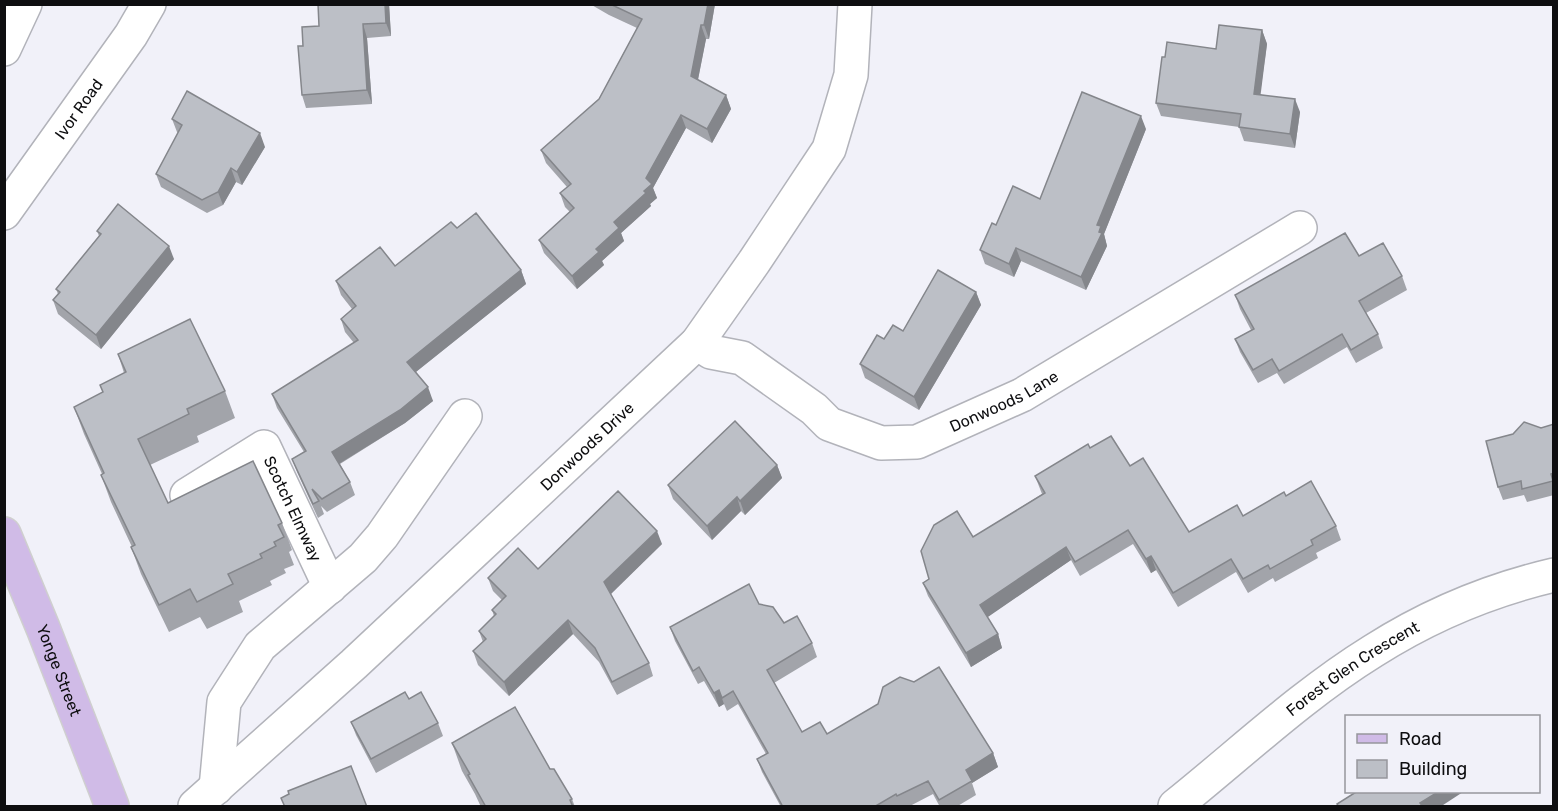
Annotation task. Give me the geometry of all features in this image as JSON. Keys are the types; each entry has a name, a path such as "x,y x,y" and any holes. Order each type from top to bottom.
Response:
{"main road":[{"name":"Yonge Street","path":"4,534 112,807"}],"street":[{"path":"4,49 25,4"},
{"name":"Ivor Road","path":"4,213 131,35 149,4"},
{"name":"Donwoods Drive","path":"206,797 354,664 697,343 829,148 851,75 855,4"},
{"name":"Donwoods Lane","path":"697,343 711,352 742,358 814,409 829,424 881,443 917,442 1022,395 1300,228"},
{"path":"206,797 224,702 260,646 363,558 382,536 465,416"},
{"name":"Scotch Elmway","path":"187,495 264,447 330,587"},
{"name":"Forest Glen Crescent","path":"1175,807 1280,720 1345,669 1373,651 1451,609 1514,586 1554,575"}],"building":[{"path":"318,4 385,4 386,23 363,24 367,90 302,95 298,46 303,46 302,27 319,26"},
{"path":"610,4 708,4 704,25 701,25 691,76 726,95 707,129 681,115 646,178 652,184 644,191 646,193 614,222 619,228 596,249 599,252 572,276 539,240 574,208 560,193 571,184 541,150 599,99 642,19"},
{"path":"1219,25 1262,30 1254,94 1295,99 1290,134 1239,127 1241,114 1156,103 1162,57 1165,57 1167,42 1216,49"},
{"path":"187,91 260,133 237,172 231,168 218,192 202,200 156,174 182,125 172,119"},
{"path":"1082,92 1141,116 1097,225 1101,226 1099,232 1102,233 1081,277 1016,248 1009,264 980,250 992,223 996,225 1013,186 1040,199"},
{"path":"118,204 169,246 96,335 53,300 60,292 56,289 101,234 97,231"},
{"path":"476,213 521,270 407,362 428,387 400,410 332,452 350,482 322,499 312,489 319,501 313,504 292,459 306,451 272,394 358,340 341,319 356,306 336,281 380,247 395,266 451,222 457,228"},
{"path":"1345,233 1359,256 1383,243 1402,276 1359,301 1378,334 1351,350 1342,334 1279,371 1272,359 1253,370 1235,339 1254,329 1235,295"},
{"path":"938,270 976,292 914,397 860,364 877,335 884,339 893,325 903,331"},
{"path":"190,319 225,391 187,409 189,414 138,439 168,503 253,461 282,523 278,525 284,537 274,542 276,546 260,554 262,558 228,574 233,584 197,602 190,589 159,605 131,547 135,545 101,475 104,473 74,407 103,392 100,385 126,372 118,354"},
{"path":"735,421 777,465 740,501 737,497 707,526 668,485"},
{"path":"1524,422 1541,428 1554,424 1554,473 1551,474 1553,481 1522,489 1521,481 1498,487 1486,441 1513,434"},
{"path":"1111,436 1130,466 1143,458 1189,532 1237,505 1243,516 1284,492 1286,496 1311,481 1336,526 1311,540 1313,545 1270,569 1268,565 1243,579 1231,559 1173,593 1151,556 1146,559 1128,530 1075,562 1066,547 980,605 998,634 966,653 923,583 929,579 921,551 934,525 957,511 973,537 1045,493 1035,476 1088,444 1090,448"},
{"path":"618,491 657,531 604,582 649,663 612,682 595,648 568,620 504,682 473,651 486,639 479,631 496,614 492,610 506,596 488,578 518,548 538,569"},
{"path":"749,584 759,604 773,607 784,623 797,616 812,643 767,670 802,732 820,722 827,734 878,704 883,687 900,677 914,682 939,667 993,753 966,770 972,781 939,800 928,781 897,796 896,794 874,807 783,807 757,759 768,753 733,691 722,698 719,690 714,693 699,667 693,671 670,627"},
{"path":"405,692 409,699 421,692 438,723 371,759 351,722"},
{"path":"515,707 550,769 554,769 572,799 570,800 573,807 486,807 452,743"},
{"path":"351,766 367,807 285,807 281,798 289,794 288,791"},
{"path":"1354,793 1436,793 1420,803 1423,807 1339,807 1337,804"}]}
